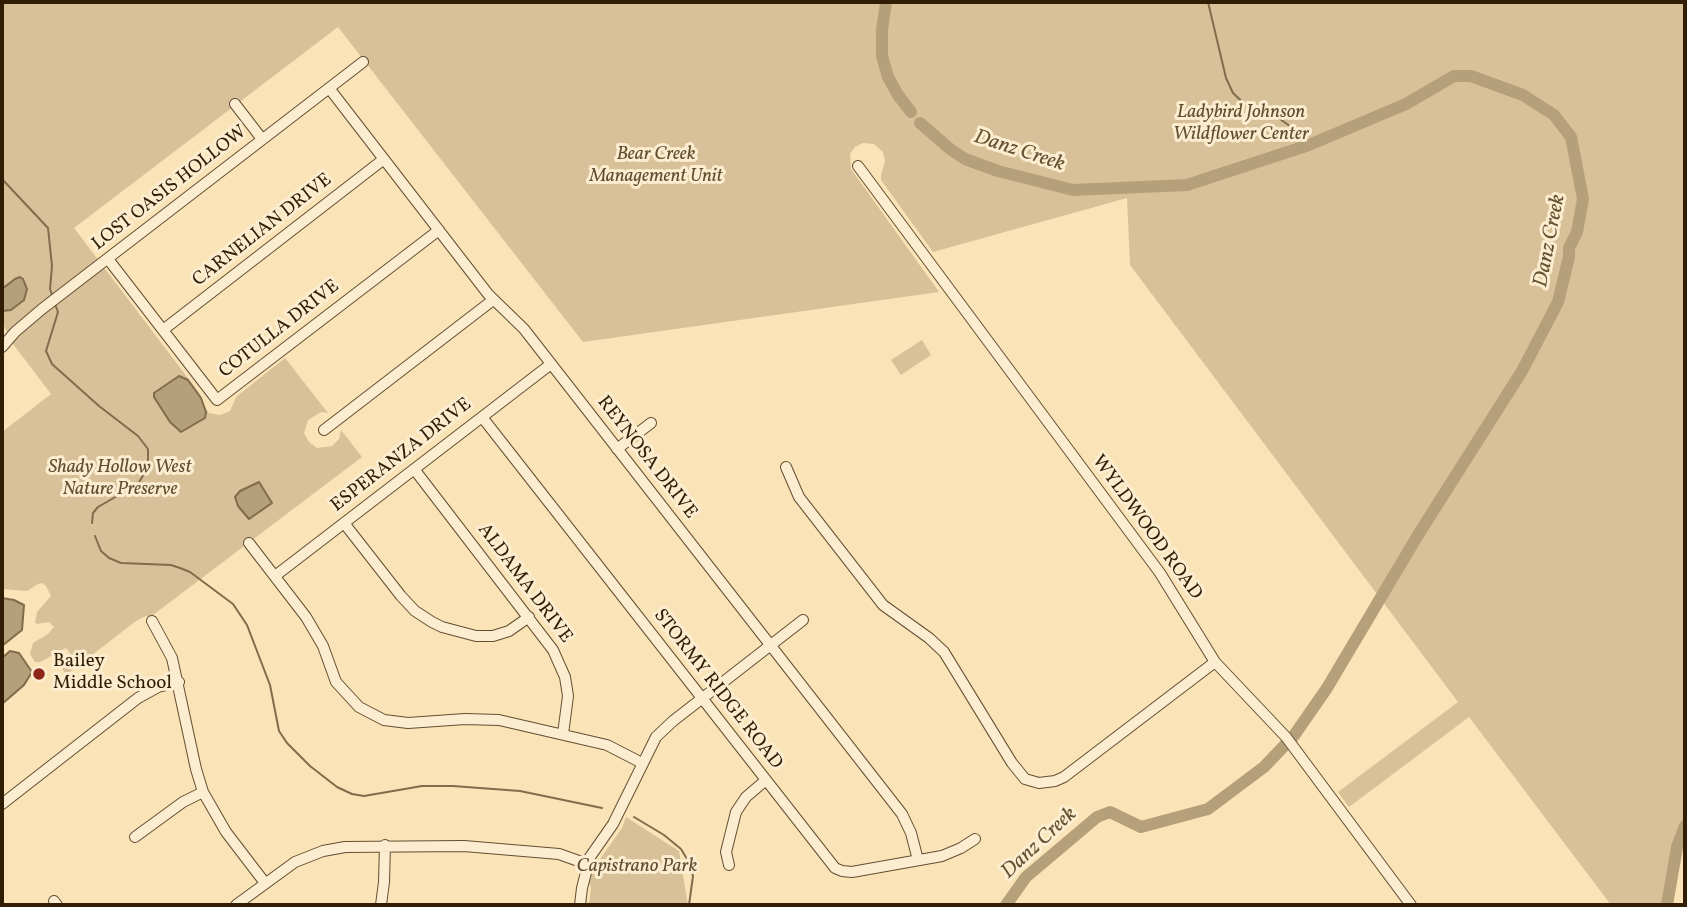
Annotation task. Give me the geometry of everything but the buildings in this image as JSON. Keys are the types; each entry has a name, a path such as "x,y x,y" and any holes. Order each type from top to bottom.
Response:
{"street":[{"name":"LOST OASIS HOLLOW","path":"2,346 42,309 363,62"},
{"name":"REYNOSA DRIVE","path":"329,88 493,300 520,324 902,814 911,833 918,860"},
{"path":"235,104 262,139"},
{"name":"CARNELIAN DRIVE","path":"163,330 384,159"},
{"name":"WYLDWOOD ROAD","path":"858,166 1160,573 1215,662 1286,737 1411,905"},
{"name":"COTULLA DRIVE","path":"108,259 217,400 439,230"},
{"path":"324,430 493,300"},
{"name":"ESPERANZA DRIVE","path":"275,576 551,364"},
{"name":"STORMY RIDGE ROAD","path":"482,417 839,870 852,872 949,853 975,839"},
{"path":"617,449 651,423"},
{"path":"786,467 799,496 862,580 890,612 929,638 944,652 1012,763 1025,779 1039,783 1064,777 1215,662"},
{"name":"ALDAMA DRIVE","path":"414,469 553,650 565,677 568,706 563,734"},
{"path":"344,523 401,596 415,611 432,622 454,630 485,636 509,631 529,617"},
{"path":"249,543 306,617 323,646 337,682 359,707 384,720 397,722 499,720 607,746 642,763"},
{"path":"580,905 587,864 613,824 642,763 661,731 803,620"},
{"path":"152,621 172,658 203,792 226,832 265,883"},
{"path":"2,804 138,698 158,687 178,682"},
{"path":"729,865 726,852 736,812 746,797 766,780"},
{"path":"135,837 183,802 203,792"},
{"path":"236,905 295,862 323,851 384,845 464,846 544,852 570,857 587,864"},
{"path":"381,905 384,845"}],"green space":[{"path":"2,2 1685,2 1685,836 1669,905 1611,905 1469,717 1349,807 1338,792 1458,702 1130,265 1127,198 933,252 881,180 885,161 883,152 874,144 863,143 855,147 850,154 851,169 939,292 583,342 338,27 74,228 200,394 209,413 220,415 230,411 236,397 285,358 328,413 321,412 308,420 304,433 309,442 317,448 332,446 339,439 341,430 362,457 149,618 146,616 136,621 66,675 60,665 73,657 66,648 35,662 30,654 33,643 54,627 49,622 35,622 37,612 51,596 42,583 27,591 2,589 2,432 51,394 13,344 2,322"},
{"path":"922,340 931,355 901,375 891,360"},
{"name":"Capistrano Park","path":"626,817 679,851 688,905 589,905 589,883 593,869 622,828"}],"shaded area":[{"path":"20,277 27,289 24,300 11,310 2,311 2,289"},
{"path":"179,376 188,380 201,398 206,412 205,418 181,432 170,422 154,397 154,393"},
{"path":"259,482 272,503 249,519 238,506 235,497 240,491"},
{"path":"2,598 24,605 22,630 2,646"},
{"path":"10,651 19,653 32,672 24,685 2,704 2,658"}],"waterway":[{"name":"Danz Creek","path":"886,2 882,56 888,77 911,112"},
{"path":"1208,2 1226,78 1233,93 1252,111 1273,114 1294,129 1309,145"},
{"name":"Danz Creek","path":"920,123 965,159 998,171 1073,190 1187,185 1309,145 1406,104 1454,76 1471,76 1523,95 1554,115 1571,137 1583,199 1558,302 1522,371 1418,535 1327,688 1293,737"},
{"path":"2,179 48,228 52,295"},
{"path":"55,304 58,312 46,351 52,364 138,436 148,449 148,467 138,484 98,507 93,513 92,523"},
{"path":"95,536 101,551 109,558 121,563 171,565 180,568 190,572 233,604 247,625 270,685 279,731 310,766 337,787 364,796 422,786 520,791 602,808"},
{"name":"Danz Creek","path":"1006,905 1026,877 1097,817 1110,812 1141,827 1208,809 1264,767 1285,745"},
{"path":"634,817 681,849 690,864 693,876 689,905"},
{"path":"1667,905 1677,847 1685,826"}],"place":[{"name":"Bailey Middle School","path":"39,674"}],"park label":[{"name":"Ladybird Johnson Wildflower Center","path":"1241,125"},
{"name":"Bear Creek Management Unit","path":"656,167"},
{"name":"Shady Hollow West Nature Preserve","path":"120,480"}]}
